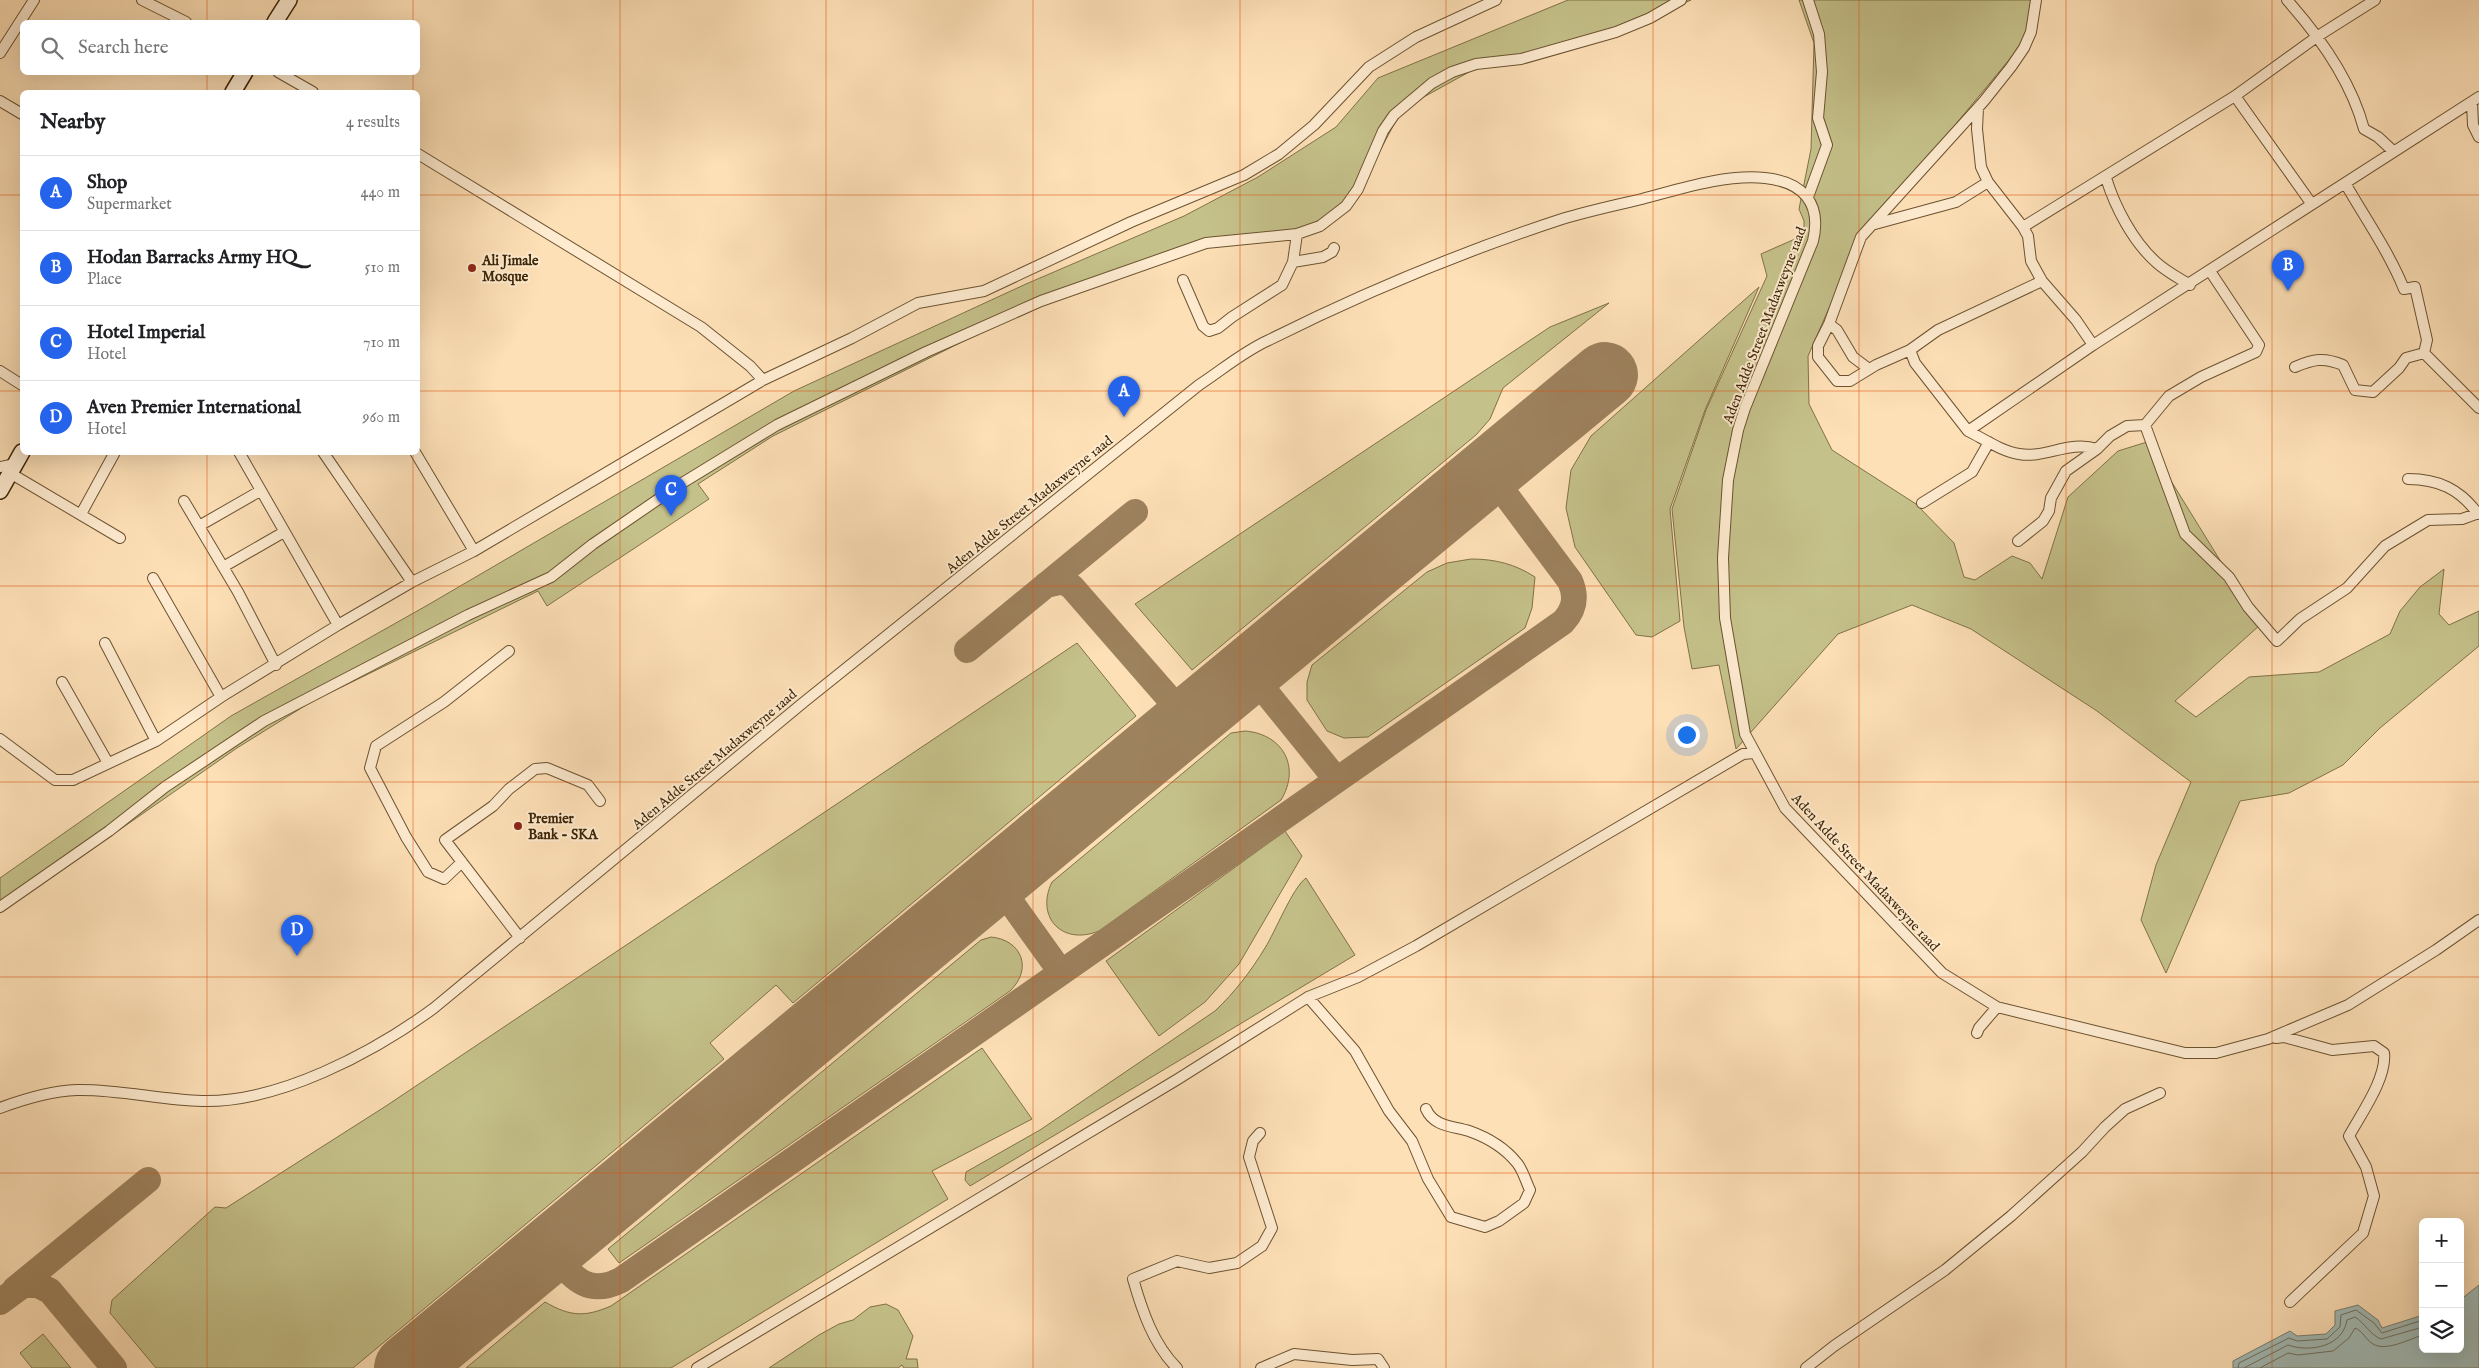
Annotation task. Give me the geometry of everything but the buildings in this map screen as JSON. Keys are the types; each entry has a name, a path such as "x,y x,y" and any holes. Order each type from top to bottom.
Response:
{"main road":[{"path":"276,20 289,0"},
{"path":"234,90 243,75"},
{"path":"0,490 12,464"}],"street":[{"path":"21,20 34,0"},
{"path":"142,0 182,20"},
{"path":"0,739 55,780 73,780 156,741 221,697 276,665 338,625 412,582 474,551 763,380 918,304 984,291 1131,222 1244,175 1279,154 1314,125 1370,67 1416,37 1496,0"},
{"path":"0,907 109,831 165,787 264,721 468,614 551,577 594,544 679,485 777,425 918,356 1042,302 1206,243 1297,234 1320,226 1346,206 1358,188 1383,131 1394,115 1432,83 1452,72 1476,64 1521,59 1616,32 1650,18 1681,0"},
{"path":"1808,0 1819,34 1822,72 1818,118 1827,145 1808,197"},
{"path":"2036,0 2031,32 2024,48 1978,108 1875,224 1861,237 1829,324 1818,346 1818,356 1823,366 1837,381 1844,382 1910,350 1938,330 2042,281"},
{"path":"2287,0 2318,36 2358,105 2364,129 2378,137 2394,151"},
{"path":"2023,227 2106,178 2235,96 2318,36 2375,0"},
{"path":"0,53 20,22"},
{"path":"283,75 310,90"},
{"path":"2235,96 2311,203"},
{"path":"1968,431 2093,346 2190,285 2311,203 2475,100"},
{"path":"2475,100 2473,125 2479,137"},
{"path":"0,101 20,113"},
{"path":"1978,108 1981,167 1988,182 2028,236 2031,261 2042,281 2076,320 2093,346"},
{"path":"420,155 701,328 750,366 763,380"},
{"name":"Aden Adde Street Madaxweyne 1aad","path":"0,1108 34,1098 75,1090 201,1101 221,1100 264,1092 341,1064 395,1035 434,1008 804,702 1199,385 1266,341 1416,272 1563,219 1664,193 1743,179 1764,178 1788,183 1798,188 1808,197 1816,218 1813,242 1738,430 1728,480 1723,558 1725,618 1745,734 1785,808 1942,974 1997,1007 2185,1053 2216,1053 2268,1039 2348,1005 2436,950 2479,920"},
{"path":"2106,178 2112,198 2138,241 2157,263 2190,285"},
{"path":"1875,224 1956,202 1988,182"},
{"path":"2345,183 2378,242 2394,264 2404,289 2415,287 2427,340 2424,353"},
{"path":"1183,280 1203,326 1209,331 1218,328 1282,285 1293,262 1297,234"},
{"path":"1293,262 1323,257 1332,252 1334,248"},
{"path":"2018,541 2043,521 2050,511 2051,498 2066,471 2097,449 2110,436 2127,426 2145,425 2169,396 2201,377 2256,352 2260,346 2210,271"},
{"path":"1829,324 1837,330 1853,357 1869,369"},
{"path":"1910,350 1915,363 1968,431 2019,454 2044,452 2076,445 2097,449"},
{"path":"2295,367 2312,359 2333,360 2343,365 2356,390 2373,392 2399,368 2406,358 2424,353"},
{"path":"2424,353 2479,408"},
{"path":"0,371 20,384"},
{"path":"2145,425 2186,534 2229,577 2248,607 2277,641 2300,619 2347,588 2385,546 2428,520 2462,519 2479,513 2466,497 2425,479 2408,479"},
{"path":"1922,503 1972,472 1989,442"},
{"path":"81,514 113,455"},
{"path":"241,455 338,625"},
{"path":"325,455 412,582"},
{"path":"417,455 474,551"},
{"path":"12,464 81,514 120,538"},
{"path":"198,526 260,490"},
{"path":"184,501 223,567 276,665"},
{"path":"223,567 284,532"},
{"path":"153,578 221,697"},
{"path":"105,643 156,741"},
{"path":"462,862 444,879 428,872 406,837 370,768 376,746 444,702 509,651"},
{"path":"62,682 108,764"},
{"path":"697,1368 1178,1079 1308,996 1358,977 1416,946 1743,754 1754,753"},
{"path":"520,938 445,840 493,806 532,770 547,768 565,774 588,785 600,802"},
{"path":"1308,996 1355,1050 1389,1111 1412,1141 1428,1179 1451,1217 1485,1227 1499,1221 1524,1203 1530,1190 1518,1163 1497,1145 1468,1131 1440,1124 1429,1115 1426,1109"},
{"path":"1977,1033 1997,1007"},
{"path":"2268,1039 2284,1037 2332,1050 2374,1046 2384,1053 2385,1062 2382,1074 2349,1136 2366,1167 2374,1196 2363,1233 2290,1302"},
{"path":"1806,1368 1834,1346 1945,1270 2039,1192 2125,1109 2160,1093"},
{"path":"1177,1368 1170,1361 1144,1317 1133,1279 1177,1261 1209,1268 1237,1263 1262,1246 1272,1228 1250,1157 1253,1141 1260,1132"},
{"path":"1261,1368 1294,1354 1352,1360 1378,1359 1384,1368"}],"shaded area":[{"path":"1568,0 1691,0 1601,39 1480,66 1402,109 1353,202 1300,235 1207,244 1016,315 773,436 698,484 709,499 547,606 538,591 311,702 237,748 0,913 0,878 231,716 426,606 794,391 1026,284 1184,216 1258,177 1336,127 1378,78"},
{"path":"1799,0 2031,0 2028,37 1858,242 1808,356 1809,404 1832,450 1916,504 1954,543 1964,577 1975,580 2012,556 2030,563 2042,579 2068,497 2118,451 2147,442 2260,625 2175,701 2196,717 2249,677 2319,672 2390,634 2400,611 2420,587 2444,569 2439,614 2449,625 2479,611 2479,646 2380,728 2343,765 2289,793 2240,801 2166,973 2141,920 2156,865 2191,782 2097,711 1971,629 1912,605 1838,634 1736,749 1719,665 1692,669 1684,627 1672,509 1706,410 1767,276 1761,254 1804,235 1804,221 1799,209 1811,149 1814,43"},
{"path":"1759,287 1705,410 1670,509 1680,621 1652,637 1636,635 1575,547 1566,508 1571,470 1591,436"},
{"path":"1609,303 1503,388 1490,419 1476,435 1192,670 1135,604 1550,327"},
{"path":"1471,559 1504,563 1535,577 1532,608 1525,628 1368,737 1344,738 1327,731 1307,700 1307,682 1312,665 1427,572 1447,563"},
{"path":"1077,643 1136,716 793,1003 776,985 710,1043 724,1059 353,1368 156,1368 110,1313 112,1300 215,1207 226,1208 386,1106"},
{"path":"1245,731 1258,733 1269,738 1285,754 1289,776 1287,788 1281,800 1099,931 1086,935 1074,935 1063,931 1055,925 1047,907 1052,882 1231,733"},
{"path":"1285,831 1302,856 1239,964 1205,1002 1159,1036 1106,961"},
{"path":"1306,878 1355,955 970,1186 965,1180 966,1172 1040,1130 1215,1011 1236,989 1254,965 1269,941 1284,910"},
{"path":"991,937 1002,939 1010,944 1021,957 1021,974 1010,991 619,1263 608,1249 981,940"},
{"path":"982,1048 1032,1119 932,1171 948,1199 671,1368 466,1368 545,1302 570,1313 578,1314 586,1314 611,1306"},
{"path":"886,1304 898,1310 913,1336 906,1359 917,1359 918,1368 904,1368 902,1365 898,1368 769,1368 819,1335 839,1324 853,1320 870,1307"},
{"path":"43,1334 71,1368 32,1368 20,1353"}],"water":[{"path":"2479,1285 2479,1368 2233,1368 2233,1361 2290,1331 2297,1336 2326,1334 2335,1325 2335,1311 2358,1305 2378,1320 2382,1328 2419,1316 2419,1353 2464,1353 2464,1297"}],"taxiway":[{"path":"549,1250 572,1275 588,1285 609,1285 621,1280 1563,622 1574,603 1574,592 1570,581 1488,471"},
{"path":"967,650 1135,512"},
{"path":"1046,585 1063,581 1072,587 1188,720"},
{"path":"1248,670 1336,779"},
{"path":"995,880 1053,961"},
{"path":"15,1289 148,1180"},
{"path":"0,1302 23,1285 38,1285 50,1291 114,1368"}],"runway":[{"path":"407,1368 1605,375"}],"place":[{"name":"Ali Jimale Mosque","path":"472,268"},
{"name":"Hodan Barracks Army HQ","path":"2288,291"},
{"name":"Shop","path":"1124,417"},
{"name":"Hotel Imperial","path":"671,516"},
{"name":"Premier Bank - SKA","path":"518,826"},
{"name":"Aven Premier International","path":"297,956"}]}
